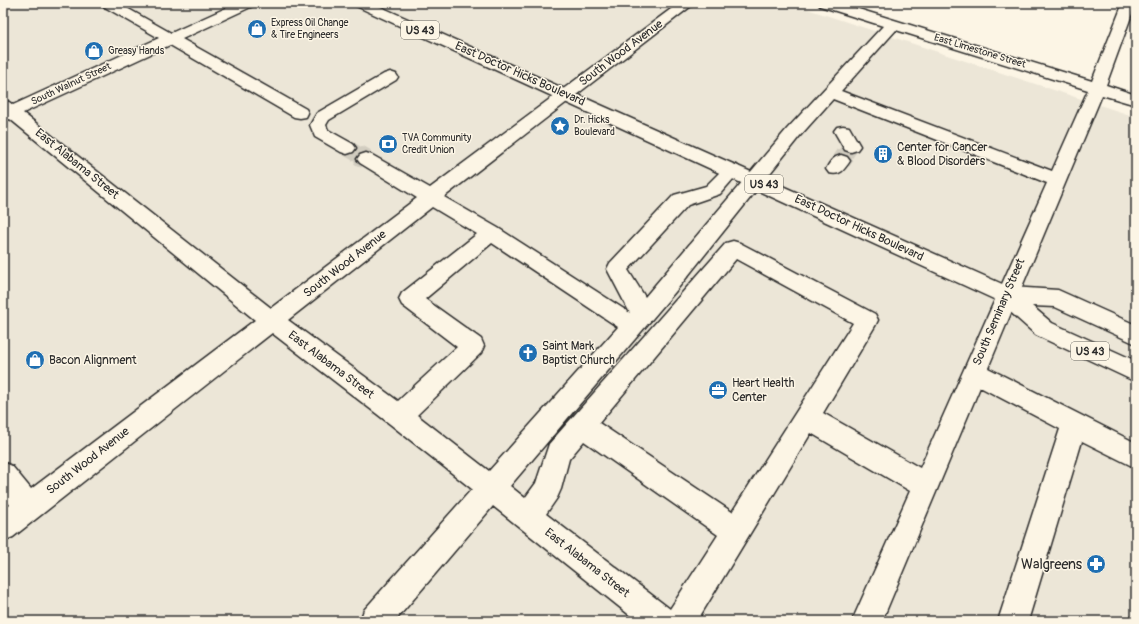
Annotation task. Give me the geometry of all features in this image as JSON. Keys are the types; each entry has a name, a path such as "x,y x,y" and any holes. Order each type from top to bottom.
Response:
{"main road":[{"path":"108,3 300,113"},
{"name":"South Walnut Street","path":"6,111 248,3"},
{"name":"East Doctor Hicks Boulevard","path":"361,3 755,180 1006,295 1044,329 1136,372"},
{"name":"South Wood Avenue","path":"3,527 430,198 688,3"},
{"name":"East Limestone Street","path":"825,3 1136,100"},
{"name":"South Seminary Street","path":"867,621 1006,295 1097,88 1130,3"},
{"path":"375,621 667,286 793,133 893,24"},
{"path":"347,148 321,133 318,125 323,117 390,78"},
{"path":"829,92 1057,180"},
{"name":"East Alabama Street","path":"6,111 272,320 399,416 661,621"},
{"path":"843,131 851,146"},
{"path":"366,160 637,319"},
{"path":"637,319 617,269 681,200 713,190 732,170"},
{"path":"399,416 473,346 410,299 491,234"},
{"path":"528,518 548,489 558,453 733,248 867,320 680,621"},
{"name":"East Doctor Hicks Boulevard","path":"1006,295 1058,299 1136,335"},
{"path":"974,372 1136,456"},
{"path":"807,418 925,485"},
{"path":"1014,621 1074,424"},
{"path":"582,426 736,532"},
{"path":"3,475 28,507"}],"shaded area":[{"path":"3,3 789,3 1136,117 1136,621 3,621"}],"tunnel":[{"path":"844,156 851,146"},
{"path":"347,148 361,156"},
{"path":"359,155 366,159"},
{"path":"841,161 845,155"}],"place":[{"name":"Express Oil Change & Tire Engineers","path":"257,29"},
{"name":"Greasy Hands","path":"94,51"},
{"name":"Dr. Hicks Boulevard","path":"560,126"},
{"name":"TVA Community Credit Union","path":"388,144"},
{"name":"Center for Cancer & Blood Disorders","path":"883,154"},
{"name":"Saint Mark Baptist Church","path":"528,353"},
{"name":"Bacon Alignment","path":"35,360"},
{"name":"Heart Health Center","path":"718,390"},
{"name":"Walgreens","path":"1096,564"}]}
